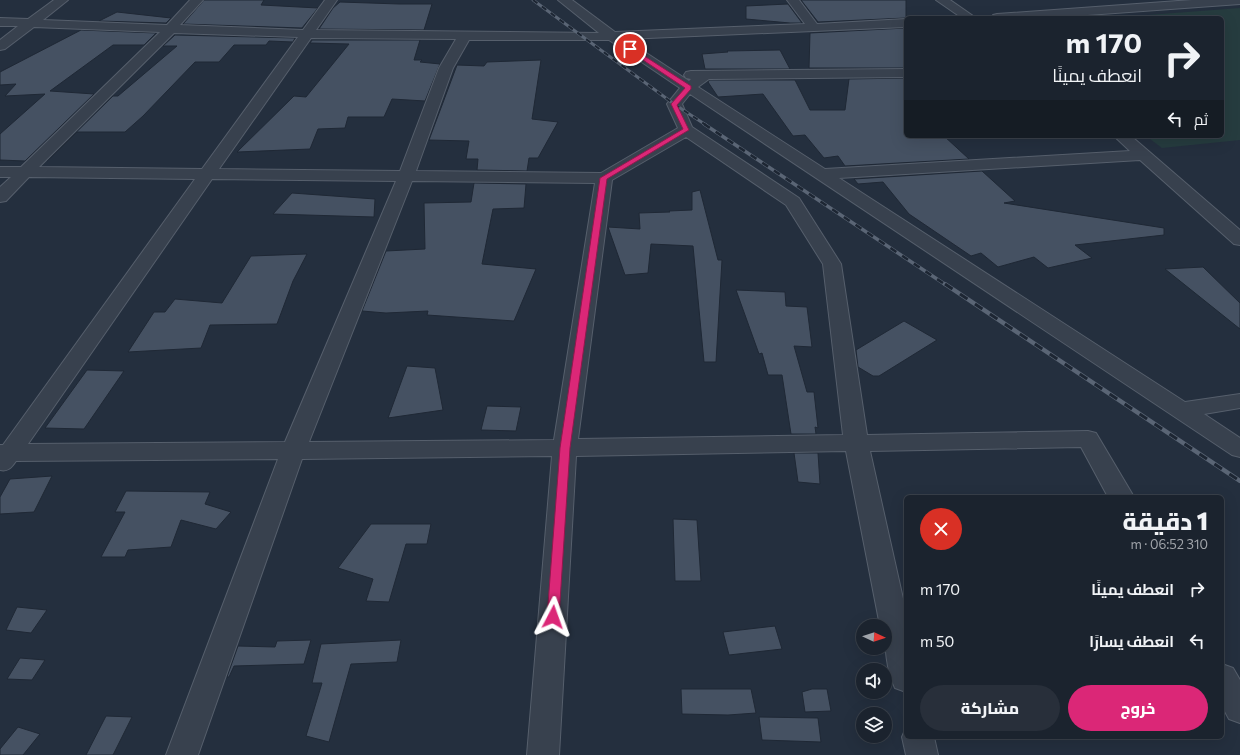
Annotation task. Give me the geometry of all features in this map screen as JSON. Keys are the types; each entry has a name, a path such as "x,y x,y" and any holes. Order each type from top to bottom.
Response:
{"street":[{"path":"0,46 34,23 62,0"},
{"path":"0,197 197,0"},
{"path":"3,458 209,174 331,0"},
{"path":"564,0 612,37 1240,449"},
{"path":"793,0 814,28"},
{"path":"942,0 967,16"},
{"path":"1024,16 1240,0"},
{"path":"0,22 307,34 612,37 904,23"},
{"path":"182,755 293,451 406,176 446,68 465,35"},
{"path":"670,75 904,73"},
{"path":"706,75 689,87 674,104 686,130 793,202 832,264 856,443 904,670"},
{"path":"0,172 604,178 686,130"},
{"path":"1124,138 1240,240"},
{"path":"820,174 1145,155"},
{"path":"543,755 565,448 604,178"},
{"path":"1180,410 1240,401"},
{"path":"3,458 293,451 1088,439 1119,495"},
{"path":"1224,681 1240,709"},
{"path":"918,739 922,755"}],"green space":[{"path":"1240,8 1240,140 1162,148 1149,138 1224,138 1224,16 1134,16"}],"building":[{"path":"204,0 264,0 261,5 318,8 302,28 183,24"},
{"path":"801,0 906,0 906,16 904,16 904,18 818,22"},
{"path":"340,2 432,4 424,30 319,29 333,8"},
{"path":"788,4 802,23 746,19 746,6"},
{"path":"117,12 171,18 166,23 99,21"},
{"path":"904,28 904,68 809,68 810,33"},
{"path":"81,30 156,33 144,45 113,45 50,91 94,94 25,161 0,160 0,134 45,94 5,96 16,84 0,85 0,72"},
{"path":"175,35 295,38 293,42 269,41 266,45 234,45 219,62 195,62 143,116 125,132 77,132 47,161 113,96 118,96 177,46 163,46"},
{"path":"312,40 420,40 414,60 422,60 420,62 440,64 425,101 392,99 384,117 348,117 345,128 318,129 310,149 237,152 294,96 306,97 349,44 310,43"},
{"path":"780,50 790,69 705,69 702,54 728,52 727,51"},
{"path":"541,60 532,119 558,122 538,158 529,158 527,171 477,170 478,159 466,159 469,141 429,140 457,65 484,66 487,62"},
{"path":"904,78 904,138 946,138 969,159 845,166 838,156 824,158 805,135 793,136 763,94 718,97 708,82 709,80 795,80 810,110 845,110 849,79"},
{"path":"982,171 1015,201 1004,203 1164,228 1164,235 1075,245 1092,258 1048,268 1034,257 998,267 981,253 971,256 909,214 883,182 858,184 854,179"},
{"path":"474,183 526,184 524,208 493,209 482,264 536,269 514,321 427,315 428,311 386,313 362,311 386,251 425,249 424,203 471,202"},
{"path":"700,190 718,260 722,260 716,362 704,362 693,246 651,244 648,273 625,275 608,227 640,229 639,213 692,210 692,192"},
{"path":"292,193 375,199 374,217 273,214"},
{"path":"307,254 293,281 277,324 210,325 201,348 128,352 154,312 165,312 175,299 222,303 251,256"},
{"path":"1203,267 1240,303 1240,329 1165,269"},
{"path":"736,290 785,292 786,306 807,307 812,347 794,346 807,392 814,392 818,428 815,427 816,434 791,434 782,375 768,375 762,353 759,354"},
{"path":"904,321 937,340 879,376 873,376 858,367 856,350"},
{"path":"407,366 435,368 443,410 388,418"},
{"path":"87,370 124,371 84,429 45,428"},
{"path":"487,406 521,407 516,431 481,430"},
{"path":"794,453 818,453 820,484 798,482"},
{"path":"52,476 34,512 0,514 0,497 10,479"},
{"path":"126,491 210,492 205,504 231,512 216,529 181,520 171,547 128,550 125,557 101,557 125,512 115,512"},
{"path":"673,519 697,520 701,581 675,581"},
{"path":"371,524 431,524 427,544 406,544 389,602 366,601 373,579 338,568"},
{"path":"17,607 47,610 31,633 6,630"},
{"path":"775,626 782,649 729,655 723,632"},
{"path":"311,640 304,664 234,666 229,677 227,677 238,646 275,647 277,641"},
{"path":"401,640 397,662 351,664 329,742 306,736 322,683 312,683 321,644"},
{"path":"20,658 45,660 32,680 7,679"},
{"path":"681,689 751,689 756,713 728,715 682,714"},
{"path":"812,689 827,689 831,711 805,712 802,692"},
{"path":"106,716 132,717 113,755 86,755"},
{"path":"759,717 818,718 821,742 762,740"},
{"path":"18,727 40,734 23,755 0,755 0,749"}],"railway":[{"path":"533,0 674,104 706,125"},
{"path":"704,124 946,285"},
{"path":"945,284 1240,481"}],"route":[{"path":"553,617 565,448 604,178 686,130 674,104 689,87 630,49"}]}
